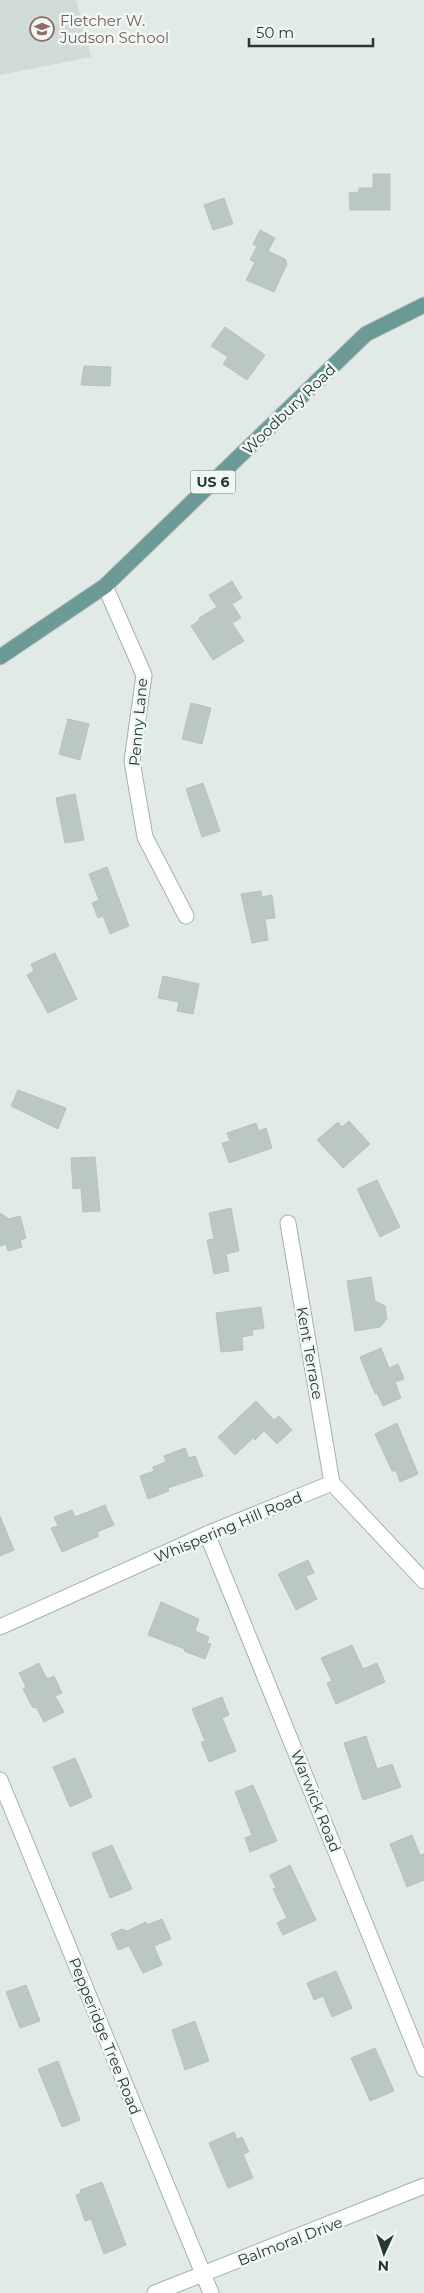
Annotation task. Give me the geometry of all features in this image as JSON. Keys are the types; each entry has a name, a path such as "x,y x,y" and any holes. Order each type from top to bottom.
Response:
{"main road":[{"name":"Woodbury Road","path":"0,657 105,586 366,334 424,305"}],"street":[{"name":"Penny Lane","path":"105,586 144,674 132,761 145,837 186,916"},
{"name":"Kent Terrace","path":"288,1223 332,1483"},
{"name":"Whispering Hill Road","path":"0,1627 207,1534 332,1483"},
{"path":"332,1483 424,1581"},
{"name":"Warwick Road","path":"207,1534 424,2069"},
{"name":"Pepperidge Tree Road","path":"0,1780 211,2293"},
{"name":"Balmoral Drive","path":"155,2293 424,2186"}],"shaded area":[{"name":"Fletcher W. Judson School","path":"0,0 76,0 91,57 0,75"}],"building":[{"path":"373,174 390,174 390,210 350,210 349,193 359,192 359,188 373,188"},
{"path":"224,198 233,224 213,230 204,205"},
{"path":"260,230 275,238 268,251 285,259 287,264 274,292 246,280 255,262 250,260 257,246 253,244"},
{"path":"225,327 265,355 247,380 223,364 228,357 211,346"},
{"path":"84,366 111,367 110,386 81,385"},
{"path":"232,581 242,598 232,604 241,618 232,623 244,641 213,660 191,626 200,620 199,618 217,607 209,595"},
{"path":"191,703 211,708 202,744 182,739"},
{"path":"68,719 89,724 80,760 59,754"},
{"path":"203,783 220,831 202,837 186,789"},
{"path":"75,794 84,840 65,843 56,798"},
{"path":"107,867 129,926 110,934 103,916 98,918 92,903 99,900 89,874"},
{"path":"261,891 262,897 272,895 275,918 265,919 268,940 252,943 241,894"},
{"path":"55,953 77,999 48,1013 27,975 34,971 31,964"},
{"path":"163,976 199,984 193,1014 177,1011 179,1002 158,998"},
{"path":"18,1090 66,1108 58,1129 11,1106"},
{"path":"349,1121 370,1144 343,1168 317,1140 338,1122 342,1127"},
{"path":"256,1123 259,1131 266,1128 272,1148 229,1163 222,1143 230,1141 227,1133"},
{"path":"95,1157 100,1211 83,1212 81,1188 73,1189 71,1158"},
{"path":"377,1180 400,1227 380,1237 357,1189"},
{"path":"231,1208 239,1251 226,1254 229,1271 214,1274 207,1240 214,1239 209,1213"},
{"path":"0,1213 9,1219 20,1216 26,1238 20,1240 22,1247 8,1251 6,1244 0,1246"},
{"path":"371,1277 375,1301 385,1306 387,1319 380,1327 355,1331 347,1281"},
{"path":"261,1307 264,1328 252,1330 253,1335 242,1337 243,1350 221,1352 216,1313"},
{"path":"381,1348 389,1368 398,1364 404,1379 395,1382 401,1398 383,1406 377,1393 375,1394 360,1357"},
{"path":"256,1401 274,1420 279,1416 292,1430 277,1444 264,1431 255,1440 253,1438 235,1455 218,1437"},
{"path":"397,1423 418,1474 400,1482 396,1471 392,1471 375,1434"},
{"path":"185,1448 189,1458 195,1456 203,1476 168,1488 169,1491 148,1499 140,1476 154,1471 153,1467 166,1462 164,1456"},
{"path":"105,1505 114,1525 97,1532 99,1536 62,1552 51,1528 58,1526 54,1517 72,1510 75,1517"},
{"path":"0,1516 14,1550 0,1556"},
{"path":"308,1560 314,1573 306,1576 317,1599 296,1610 278,1574"},
{"path":"161,1602 199,1619 195,1631 209,1637 207,1643 211,1644 205,1659 148,1635"},
{"path":"352,1645 363,1669 377,1663 385,1682 336,1704 327,1683 332,1681 321,1658"},
{"path":"39,1663 47,1679 54,1676 62,1693 55,1696 64,1712 44,1722 36,1707 33,1708 23,1689 26,1687 19,1673"},
{"path":"222,1697 229,1715 222,1718 236,1751 209,1762 201,1742 205,1741 192,1709"},
{"path":"366,1736 377,1769 392,1764 401,1787 363,1800 344,1743"},
{"path":"75,1758 92,1797 70,1807 53,1767"},
{"path":"253,1785 277,1841 250,1852 245,1838 252,1835 235,1792"},
{"path":"412,1835 420,1855 424,1854 424,1880 407,1887 390,1844"},
{"path":"112,1845 132,1889 110,1898 92,1853"},
{"path":"290,1865 316,1920 283,1935 277,1923 287,1918 273,1889 276,1888 270,1875"},
{"path":"162,1919 171,1939 154,1946 162,1965 143,1973 129,1946 118,1950 111,1934 122,1929 127,1931 146,1922 147,1925"},
{"path":"336,1971 352,2008 332,2017 323,1996 314,2000 307,1983"},
{"path":"26,1985 40,2021 20,2028 6,1992"},
{"path":"195,2021 209,2061 185,2070 172,2030"},
{"path":"375,2048 394,2091 370,2101 351,2058"},
{"path":"58,2061 80,2120 62,2127 38,2069"},
{"path":"234,2132 237,2139 242,2137 249,2152 243,2154 253,2178 228,2188 209,2143"},
{"path":"102,2182 126,2245 104,2254 91,2219 85,2221 76,2195 81,2193 80,2190"}],"place":[{"name":"Fletcher W. Judson School","path":"42,29"}]}
